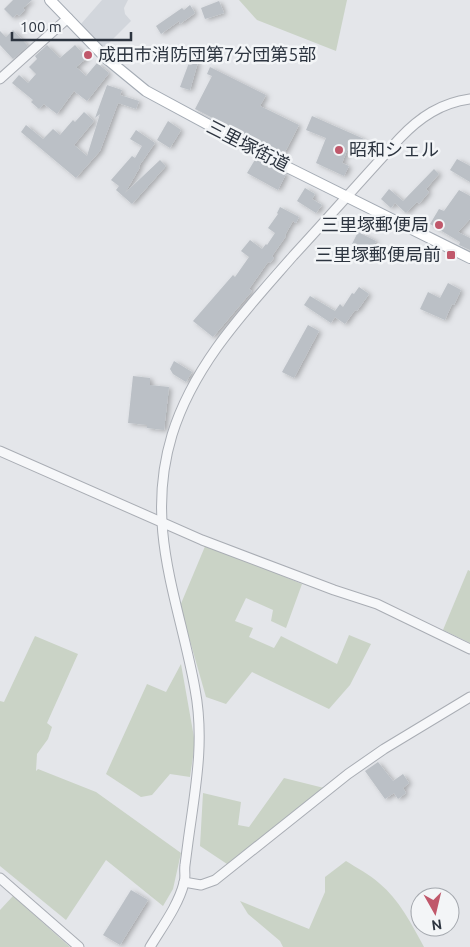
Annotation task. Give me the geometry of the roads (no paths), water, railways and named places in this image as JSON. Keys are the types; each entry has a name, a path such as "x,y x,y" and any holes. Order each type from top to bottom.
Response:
{"main road":[{"name":"三里塚街道","path":"50,0 106,59 146,91 347,197 470,258"}],"street":[{"path":"0,79 68,18"},
{"path":"150,947 171,912 184,882 197,781 200,738 200,723 189,660 166,565 161,521 164,474 172,436 188,394 204,364 231,328 417,121 449,103 470,99"},
{"path":"0,451 202,540 334,590 377,604 470,649"},
{"path":"184,882 202,885 215,880 348,774 384,749 470,697"},
{"path":"0,878 79,947"}],"place":[{"name":"成田市消防団第7分団第5部","path":"88,55"},
{"name":"昭和シェル","path":"339,150"},
{"name":"三里塚郵便局","path":"439,225"},
{"name":"三里塚郵便局前","path":"451,255"}]}
